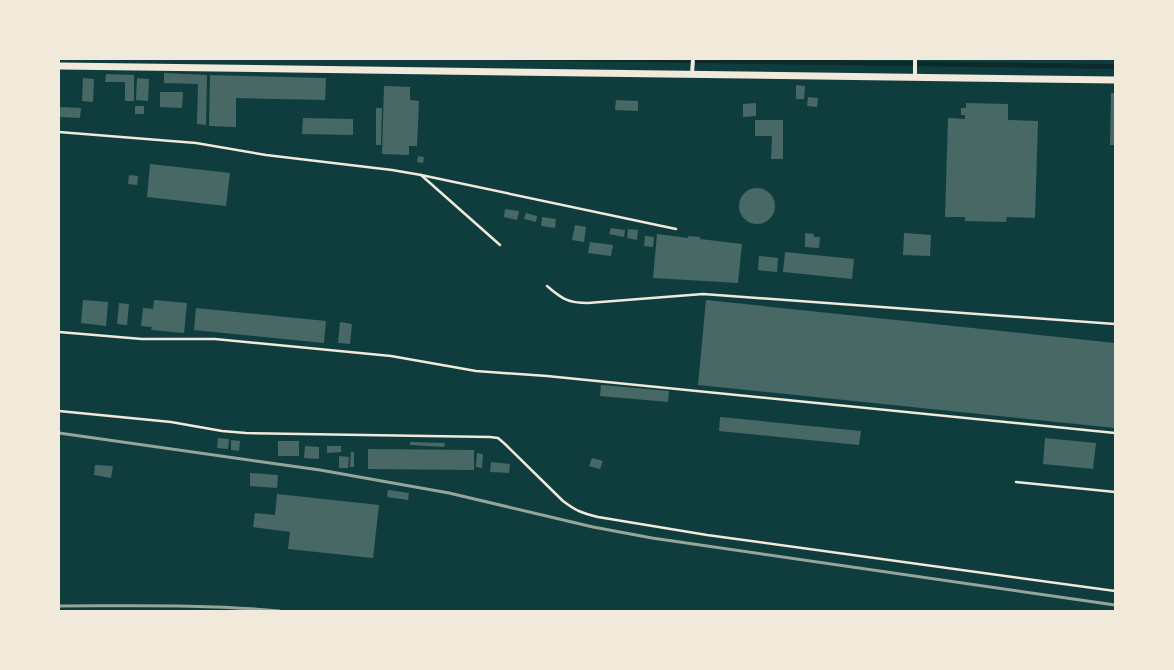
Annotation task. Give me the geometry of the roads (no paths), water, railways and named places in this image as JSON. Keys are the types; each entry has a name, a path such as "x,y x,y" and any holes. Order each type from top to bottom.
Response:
{"street":[{"path":"692,74 693,59"},
{"path":"915,59 915,77"},
{"path":"59,66 1115,80"}],"lane":[{"path":"59,132 196,143 266,155 392,170 676,229"},
{"path":"421,175 500,245"},
{"path":"547,286 560,297 579,303 703,294 1115,324"},
{"path":"59,332 142,339 216,339 391,356 476,371 554,377 1115,433"},
{"path":"59,411 172,422 222,431 246,433 498,438 563,501 582,513 598,517 707,535 1115,591"},
{"path":"1016,482 1115,492"}],"water":[{"path":"421,59 734,59 1115,64 1115,69"}],"railway":[{"path":"59,433 320,470 449,493 593,527 652,538 1115,605"},
{"path":"59,606 197,606 279,611"}]}
